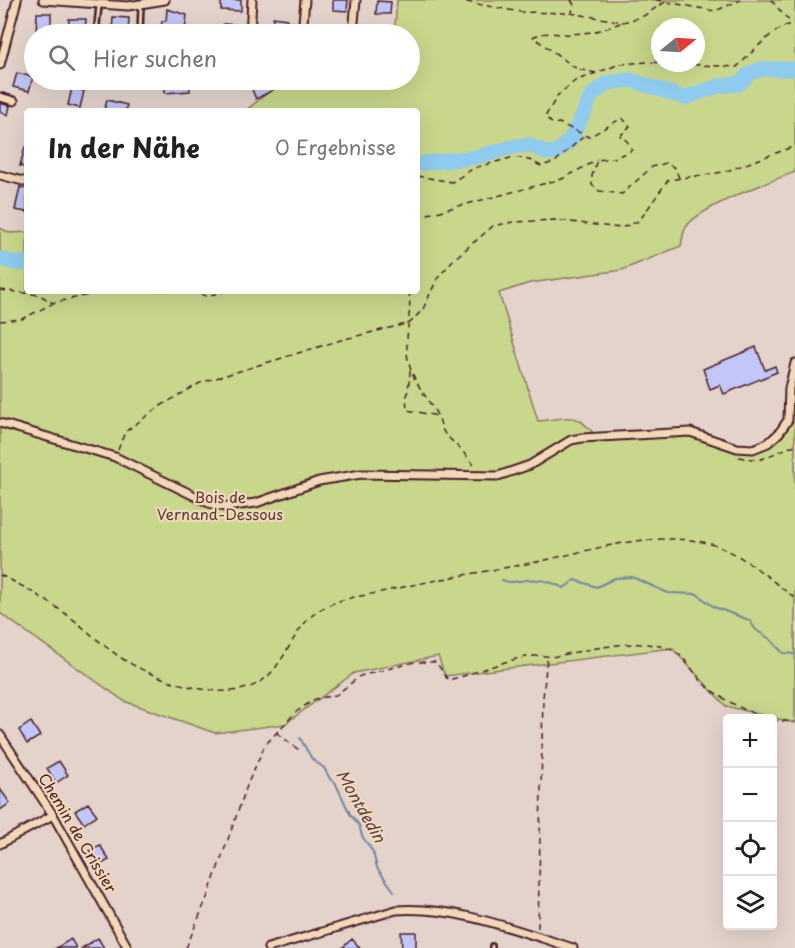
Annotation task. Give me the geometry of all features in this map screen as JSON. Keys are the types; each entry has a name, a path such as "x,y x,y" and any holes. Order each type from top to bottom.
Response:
{"street":[{"path":"0,65 17,0"},
{"path":"43,0 99,6 141,5 165,0"},
{"path":"250,24 252,0"},
{"path":"303,24 305,0"},
{"path":"354,22 356,0"},
{"path":"0,97 14,101"},
{"path":"0,175 24,181"},
{"path":"0,423 114,457 139,467 209,503 224,507 256,502 319,481 361,474 482,478 530,465 571,440 597,436 690,432 737,448 753,449 768,443 788,420 789,388 795,363"},
{"name":"Chemin de Crissier","path":"0,735 53,815 128,948"},
{"path":"0,844 53,815"},
{"path":"268,948 396,910 413,909 464,915 573,948"}],"lane":[{"path":"140,24 141,5"},
{"path":"97,24 99,6"}],"path":[{"path":"456,0 520,12 572,13 623,22"},
{"path":"571,0 574,5 572,13"},
{"path":"656,0 715,11 741,0"},
{"path":"771,0 791,24"},
{"path":"597,73 577,69 533,37 542,32 557,34 594,32 642,17 667,1"},
{"path":"420,216 562,179 597,160 614,158 632,150 627,141 620,136 630,126 622,118 589,137 559,123 552,124 546,117 558,95 575,81 620,64 648,62 737,67 765,39 795,23"},
{"path":"420,177 452,182 474,168 513,157 529,160 541,166 555,162 584,136"},
{"path":"114,457 125,432 159,407 200,383 341,340 410,323 423,309 437,279 453,260 493,226 513,222 554,220 621,228 639,221 668,180 724,172 795,146"},
{"path":"597,160 592,185 599,191 622,194 652,167 666,164 675,168 680,178"},
{"path":"0,290 24,293"},
{"path":"32,294 40,295 53,303"},
{"path":"0,321 22,319 53,303 93,294"},
{"path":"200,294 206,296 215,294"},
{"path":"409,294 410,323 407,333 410,386 405,396 407,410 438,417"},
{"path":"410,368 413,380 438,417 443,432 457,444 482,478"},
{"path":"0,575 51,604 124,660 182,683 216,691 238,691 256,685 274,671 310,618 328,605 422,582 561,558 635,541 702,542 726,549 745,559 795,598"},
{"path":"186,948 209,893 248,783 265,746 296,712 315,699 336,695 360,676 415,663 436,662 448,680 539,654 547,656 638,643 658,645 677,654 705,684 730,703 755,714"},
{"path":"538,937 543,698 547,656"},
{"path":"777,720 795,722"},
{"path":"277,732 299,750"}],"green space":[{"name":"Bois de Vernand-Dessous","path":"397,0 795,0 795,172 736,195 705,211 686,227 681,246 622,270 530,283 499,293 538,421 573,418 584,424 598,439 689,435 737,451 754,452 769,446 782,436 790,420 795,376 795,723 777,719 777,714 758,714 726,706 672,648 445,676 438,656 354,673 285,724 215,733 124,701 0,613 0,228 10,233 24,232 24,294 420,294 420,108 249,108 271,90 420,90 420,24 395,24"}],"building":[{"path":"221,0 241,0 241,11 221,10"},
{"path":"333,0 348,0 347,11 333,10"},
{"path":"377,1 391,2 390,14 376,14"},
{"path":"167,9 187,15 186,24 162,24 162,21 166,21"},
{"path":"37,13 51,13 51,24 36,24"},
{"path":"113,17 129,18 129,24 113,24"},
{"path":"273,17 287,19 287,24 272,24"},
{"path":"69,19 86,19 86,24 69,24"},
{"path":"17,73 24,75 24,90 13,87"},
{"path":"72,90 84,91 80,108 68,105"},
{"path":"165,90 190,90 190,91 165,93"},
{"path":"252,90 273,90 256,99"},
{"path":"107,100 127,105 126,108 105,108"},
{"path":"0,103 10,106 8,115 0,112"},
{"path":"24,151 24,167 20,166"},
{"path":"20,187 24,188 24,212 15,210"},
{"path":"756,347 765,370 775,366 777,372 724,394 720,385 710,389 703,369"},
{"path":"31,722 40,736 27,744 19,730"},
{"path":"59,761 68,775 56,783 47,768"},
{"path":"0,789 10,803 0,810"},
{"path":"88,803 97,815 84,824 75,811"},
{"path":"100,845 109,860 98,866 89,851"},
{"path":"401,932 416,932 416,948 402,948"},
{"path":"98,938 104,948 82,948"},
{"path":"71,939 76,948 56,948"},
{"path":"352,939 360,948 342,948"}],"waterway":[{"path":"420,164 476,157 517,146 529,145 547,153 556,152 570,141 592,95 607,83 631,80 685,98 718,86 739,84 749,74 761,69 795,69"},
{"path":"0,259 19,264 24,263"},
{"path":"502,580 511,582 541,580 564,588 575,580 597,587 615,578 632,577 668,593 697,594 714,607 749,620 756,630 770,639 783,653 795,654"},
{"name":"Montdedin","path":"300,738 312,759 324,768 330,779 335,782 350,814 359,825 362,836 373,852 377,868 394,891"}]}
